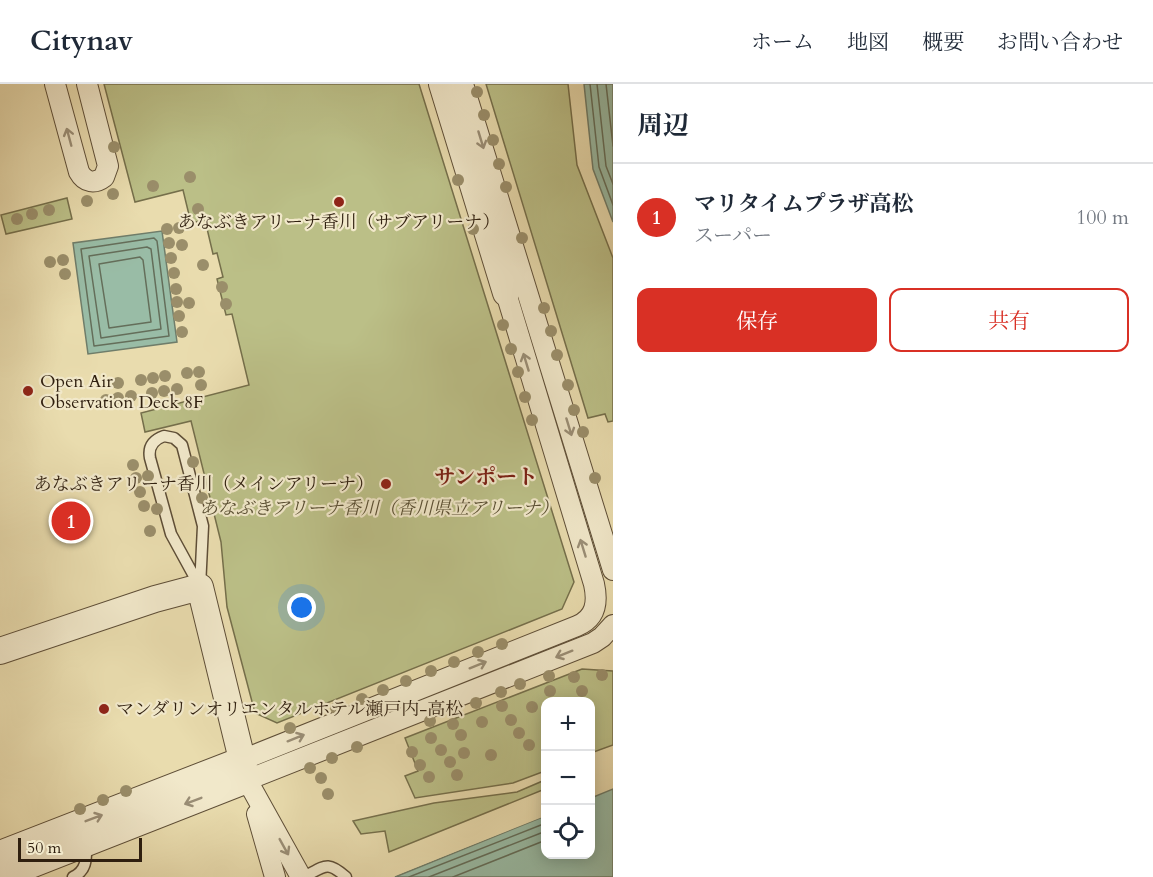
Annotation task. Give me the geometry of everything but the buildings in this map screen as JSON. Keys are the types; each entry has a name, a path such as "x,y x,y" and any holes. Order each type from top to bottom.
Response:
{"street":[{"path":"55,84 79,172 85,180 94,182 104,177 108,166 87,84"},
{"path":"0,877 86,843 245,770 577,626 590,617 596,606 594,584 442,84"},
{"path":"463,84 613,570"},
{"path":"0,651 155,598 200,587 245,770 275,877"},
{"path":"0,855 245,770 594,643 612,630"},
{"path":"245,770 302,877"}],"lane":[{"path":"164,436 174,438 182,445 203,525 200,587 171,534 150,458 149,450 152,444 164,436"},
{"path":"590,617 612,630"},
{"path":"73,877 83,871 86,861 86,843"},
{"path":"302,877 325,866 334,867 346,877"}],"green space":[{"name":"あなぶきアリーナ香川（香川県立アリーナ）","path":"104,84 419,84 574,582 562,609 277,723 255,713 227,607 221,542 191,421 145,432 141,413 249,385 232,314 226,315 217,279 223,277 217,253 213,254 205,220 191,223 183,190 135,202"},
{"path":"486,84 568,84 577,165 613,258 613,421 608,422 605,414 588,418"},
{"path":"67,198 72,219 6,234 1,215"},
{"path":"582,669 613,671 613,745 595,752 595,697 541,697 541,772 513,783 415,798 405,776 418,771 405,738"},
{"path":"541,782 541,791 389,852 385,831 361,834 353,821 434,803 517,792"}],"water":[{"path":"584,84 613,84 613,222 593,169"},
{"path":"162,231 177,342 88,354 73,243"},
{"path":"613,789 613,877 395,877 541,818 541,859 595,859 595,796"}],"pier":[{"path":"541,815 541,818 392,877 397,872"}],"place":[{"name":"あなぶきアリーナ香川（サブアリーナ）","path":"339,202"},
{"name":"Open Air Observation Deck 8F","path":"28,391"},
{"name":"あなぶきアリーナ香川（メインアリーナ）","path":"386,484"},
{"name":"マリタイムプラザ高松","path":"71,521"},
{"name":"マンダリンオリエンタルホテル瀬戸内-高松","path":"104,709"}],"district":[{"name":"サンポート","path":"486,477"}]}
